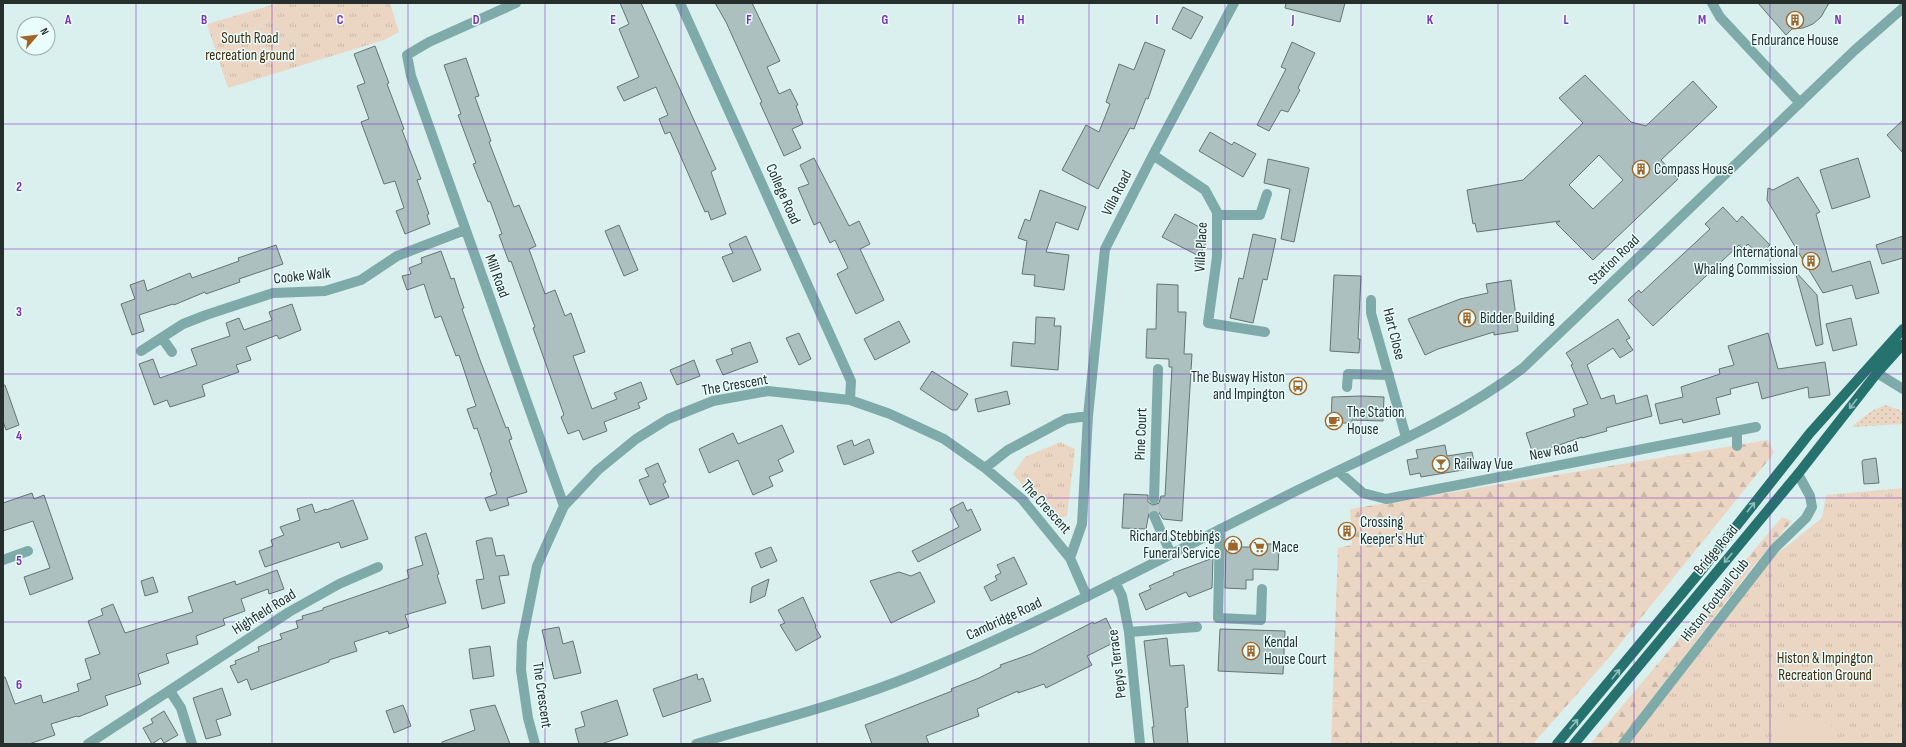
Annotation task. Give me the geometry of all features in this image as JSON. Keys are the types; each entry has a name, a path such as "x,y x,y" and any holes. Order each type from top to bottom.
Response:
{"main road":[{"name":"Bridge Road","path":"1574,744 1798,474 1877,373 1899,342 1903,329"},
{"name":"Bridge Road","path":"1557,744 1704,567 1838,400 1899,342"},
{"name":"Bridge Road","path":"1838,400 1877,373"}],"street":[{"name":"Mill Road","path":"516,3 430,42 407,55 411,76 464,230 564,506"},
{"name":"College Road","path":"680,3 851,381 850,400"},
{"name":"Villa Road","path":"1070,558 1082,524 1088,416 1105,249 1234,3"},
{"path":"1712,3 1720,17 1800,103"},
{"name":"Station Road","path":"1310,484 1406,437 1492,392 1523,368 1855,50 1903,8"},
{"name":"Villa Place","path":"1153,155 1205,190 1217,212 1217,257 1208,323 1265,332"},
{"path":"1217,215 1260,215 1267,194"},
{"name":"Cooke Walk","path":"142,350 183,324 273,293 325,291 361,280 397,256 464,230"},
{"name":"Hart Close","path":"1371,300 1371,313 1406,437"},
{"path":"162,338 172,352"},
{"name":"Pine Court","path":"1154,499 1158,369"},
{"path":"1877,373 1903,389"},
{"name":"Hart Close","path":"1347,387 1348,374 1389,375"},
{"name":"The Crescent","path":"535,744 528,718 521,670 522,642 537,566 564,506 598,470 636,439 668,419 713,401 768,391 850,400 890,414 944,439 985,468 1022,499 1070,558 1087,597"},
{"path":"985,468 1008,450 1066,419 1088,416"},
{"name":"New Road","path":"1338,471 1363,493 1386,499 1756,427"},
{"path":"1736,431 1737,446"},
{"name":"Histon Football Club","path":"1623,744 1775,548 1806,518 1812,507 1810,496 1798,474"},
{"name":"Cambridge Road","path":"699,744 825,708 883,688 1010,634 1087,597 1310,484"},
{"path":"1154,516 1171,554"},
{"path":"1220,530 1218,618 1261,620 1262,589"},
{"path":"3,560 28,551"},
{"name":"Highfield Road","path":"88,744 289,612 339,584 378,567"},
{"name":"Pepys Terrace","path":"1115,582 1122,596 1129,632 1140,744"},
{"path":"1129,632 1197,627"},
{"path":"170,691 181,708 192,744"}],"green space":[{"name":"South Road recreation ground","path":"279,3 390,3 399,32 384,40 228,88 207,24"},
{"path":"1886,405 1903,411 1903,424 1852,427 1872,411"},
{"path":"1768,440 1774,453 1607,660 1533,744 1331,744 1338,548 1352,545 1350,509"},
{"path":"1060,442 1075,449 1067,516 1052,520 1013,474 1025,457"},
{"name":"Histon & Impington Recreation Ground","path":"1903,488 1903,744 1629,744 1773,557 1822,518 1826,495"},
{"path":"1782,517 1792,521 1751,569 1617,744 1590,744"},
{"path":"1831,716 1833,744 1773,744 1770,722"}],"building":[{"path":"620,3 641,3 716,169 711,172 726,214 711,220 708,211 705,212 670,132 665,134 659,119 668,115 656,87 624,101 617,87 639,77 619,29 629,24"},
{"path":"715,3 752,3 780,61 767,67 779,94 790,89 798,105 796,106 803,124 792,129 801,148 784,156 760,103 762,102 726,22"},
{"path":"1286,3 1345,3 1340,22 1285,8"},
{"name":"Endurance House","path":"1758,3 1829,3 1821,17 1813,24 1803,28 1792,29 1786,35"},
{"path":"1183,7 1203,17 1191,39 1172,29"},
{"path":"1145,42 1165,50 1148,99 1146,98 1134,129 1130,128 1098,189 1062,170 1086,125 1099,132 1110,104 1106,102 1119,64 1134,70"},
{"path":"1292,42 1315,53 1298,88 1300,90 1288,112 1281,110 1269,131 1257,125 1286,69 1281,67"},
{"path":"375,46 389,83 387,84 404,129 402,130 421,179 417,180 429,214 427,215 430,224 405,234 396,211 404,208 395,181 384,184 361,122 369,119 357,86 365,83 354,54"},
{"path":"466,58 479,96 475,97 491,141 489,142 514,207 519,205 536,246 529,249 545,294 555,290 565,316 571,313 585,352 573,356 592,409 617,399 614,393 641,382 647,399 638,403 640,408 604,422 607,431 583,440 579,430 568,434 561,417 564,415 533,328 535,327 511,261 509,262 499,235 502,234 490,201 488,202 473,164 476,163 458,115 461,114 444,65"},
{"name":"Compass House","path":"1585,75 1631,122 1646,126 1693,81 1717,107 1661,160 1678,179 1593,260 1556,223 1560,221 1477,232 1475,223 1473,224 1467,190 1523,180 1583,123 1559,98","holes":["1599,155 1623,180 1593,209 1569,185"]},
{"path":"1903,120 1903,153 1887,135"},
{"path":"1210,132 1232,145 1234,142 1256,154 1243,177 1199,151"},
{"path":"814,158 849,226 859,221 870,244 860,249 884,300 856,314 837,274 848,268 835,240 830,243 820,222 814,225 798,188 809,184 800,165"},
{"path":"1858,158 1870,197 1832,209 1820,170"},
{"path":"1268,159 1309,168 1294,242 1281,239 1290,189 1264,183"},
{"name":"International Whaling Commission","path":"1798,177 1820,212 1816,214 1832,272 1870,261 1879,293 1856,299 1852,285 1823,293 1767,200 1768,188 1773,190"},
{"path":"1040,190 1086,207 1078,230 1056,222 1046,252 1069,255 1064,290 1034,286 1035,275 1022,274 1027,241 1018,238 1025,219 1030,221"},
{"path":"1723,207 1737,222 1742,216 1770,245 1759,256 1748,244 1743,249 1739,245 1653,326 1628,300 1639,290 1641,293 1710,229 1705,224"},
{"path":"1175,214 1205,230 1202,238 1207,241 1199,256 1162,237"},
{"path":"619,225 638,270 624,276 605,231"},
{"path":"1253,234 1276,239 1267,280 1263,279 1253,323 1230,318 1239,278 1243,279"},
{"path":"746,236 761,270 733,282 722,257 733,253 729,244"},
{"path":"1903,236 1903,258 1882,264 1876,245"},
{"path":"276,245 283,264 239,279 240,282 206,294 205,292 174,305 173,304 139,315 144,331 132,335 121,304 135,299 130,285 144,280 147,291 190,273 192,278 239,261 238,258"},
{"path":"441,251 451,279 454,278 464,308 462,309 480,360 506,428 508,427 512,439 509,440 527,492 507,498 509,505 490,511 485,498 497,494 490,473 492,472 477,428 474,429 467,409 476,406 459,355 456,356 441,316 435,318 424,284 407,290 402,276 411,274 409,268 422,263 421,258"},
{"path":"1795,271 1817,295 1823,344 1816,346"},
{"path":"1334,275 1361,276 1358,339 1360,339 1359,353 1330,351"},
{"name":"Bidder Building","path":"1511,280 1518,331 1494,335 1494,332 1438,349 1425,355 1408,319 1460,299 1488,293 1486,284"},
{"path":"1157,284 1178,285 1178,312 1186,312 1184,354 1192,354 1182,521 1163,519 1158,511 1154,510 1149,513 1146,529 1122,528 1124,494 1148,495 1148,502 1153,505 1159,503 1161,496 1165,496 1172,367 1169,367 1169,359 1146,358 1147,329 1156,329"},
{"path":"292,304 301,330 279,339 277,335 246,347 251,360 236,365 239,372 202,385 205,396 170,407 167,400 154,405 139,364 153,359 160,378 197,365 191,349 230,336 226,323 239,318 244,330 272,320 269,312"},
{"path":"1036,317 1055,318 1054,326 1061,326 1058,370 1011,366 1013,342 1035,344"},
{"path":"1851,318 1857,345 1833,351 1826,324"},
{"path":"1618,319 1630,338 1626,340 1633,350 1620,358 1613,348 1587,365 1601,399 1614,395 1616,404 1647,395 1652,416 1606,428 1607,431 1582,437 1533,454 1526,433 1575,416 1573,409 1588,404 1571,365 1573,364 1566,353"},
{"path":"899,321 910,342 875,360 864,339"},
{"path":"799,333 811,359 799,365 786,338"},
{"path":"1768,333 1778,369 1825,362 1830,395 1809,398 1808,387 1762,399 1758,382 1730,389 1731,394 1716,398 1720,414 1683,423 1682,419 1660,424 1655,404 1683,397 1681,387 1720,374 1719,369 1734,365 1728,346"},
{"path":"750,342 758,362 723,375 716,360 733,354 731,349"},
{"path":"694,360 700,376 677,385 670,370"},
{"path":"932,371 968,394 957,410 952,410 920,389"},
{"path":"3,385 5,385 19,425 6,430 3,421"},
{"path":"1007,391 1010,404 978,412 975,399"},
{"path":"1332,397 1384,397 1383,421 1352,420 1352,423 1331,423"},
{"path":"782,425 794,452 778,460 783,471 769,477 773,486 753,495 738,460 709,473 699,449 733,433 738,444"},
{"path":"869,439 874,453 844,465 837,446 852,440 854,446"},
{"name":"Railway Vue","path":"1445,445 1447,456 1472,452 1475,468 1421,477 1420,473 1410,475 1407,460 1418,458 1416,450"},
{"path":"1876,458 1879,483 1864,484 1862,462 1863,460"},
{"path":"658,463 666,482 663,484 669,497 650,505 639,480 649,476 645,469"},
{"path":"32,493 34,499 44,495 73,579 30,595 24,577 50,568 33,521 3,531 3,503"},
{"path":"353,500 368,539 341,548 339,542 265,567 259,551 273,546 271,540 284,535 280,527 300,520 297,509 312,504 315,513"},
{"path":"963,502 967,511 971,509 981,530 918,562 912,551 959,527 950,509"},
{"path":"426,533 439,574 437,575 446,603 405,615 409,627 389,634 388,631 354,642 357,651 329,660 329,662 251,690 247,679 238,683 230,666 236,664 235,661 259,651 258,647 282,639 280,634 298,628 296,621 303,619 302,616 323,610 323,608 409,578 407,570 423,565 415,537"},
{"path":"492,538 496,556 504,555 509,575 499,576 505,603 482,609 476,580 484,579 476,541"},
{"path":"1250,544 1279,544 1278,570 1253,569 1253,580 1246,580 1246,589 1225,588 1226,547 1250,547"},
{"path":"771,547 777,561 761,568 755,553"},
{"path":"1014,557 1027,584 991,601 984,587 997,580 995,576 1001,573 997,565"},
{"path":"1213,558 1212,588 1189,597 1186,592 1146,610 1139,594 1151,589 1149,586 1174,575 1173,573"},
{"path":"277,570 284,589 269,594 268,589 241,599 245,611 223,619 225,625 196,636 198,644 166,654 169,663 138,674 141,684 105,696 108,705 78,717 77,716 51,724 55,735 29,744 3,744 3,677 5,677 15,704 41,695 43,703 79,691 77,684 91,679 85,659 100,654 88,621 103,615 101,609 113,604 125,633 193,612 188,597 235,581 236,585"},
{"path":"899,572 911,576 920,572 935,602 891,623 870,581"},
{"path":"153,577 158,592 145,596 141,581"},
{"path":"769,579 765,596 750,603 752,587"},
{"path":"803,597 816,626 815,627 821,637 796,651 780,625 785,623 778,610"},
{"path":"1106,618 1117,641 1087,656 1092,665 1046,688 1044,684 1018,693 1018,691 977,709 979,716 926,736 929,744 872,744 865,725 952,691 951,689 979,678 1001,667 1000,665 1031,654 1093,622 1094,624"},
{"path":"559,627 563,644 573,641 581,673 554,679 542,630"},
{"name":"Kendal House Court","path":"1220,629 1285,631 1283,674 1218,671"},
{"path":"1167,638 1170,666 1184,665 1188,707 1185,708 1188,744 1154,744 1152,727 1154,727 1144,641"},
{"path":"490,646 494,676 473,679 469,649"},
{"path":"697,674 698,680 703,678 711,701 663,717 653,689"},
{"path":"222,688 231,715 216,720 221,735 206,739 193,698"},
{"path":"617,700 628,735 601,744 579,744 575,729 585,726 581,712"},
{"path":"403,705 411,726 394,733 386,711"},
{"path":"495,705 510,744 442,744 442,742 475,730 470,710"},
{"path":"164,711 178,735 164,743 161,738 152,744 143,728 153,723 151,719"}],"tunnel":[{"path":"1154,499 1154,516"}],"place":[{"name":"Endurance House","path":"1795,20"},
{"name":"Compass House","path":"1641,169"},
{"name":"International Whaling Commission","path":"1811,261"},
{"name":"Bidder Building","path":"1467,318"},
{"name":"The Busway Histon and Impington","path":"1298,386"},
{"name":"The Station House","path":"1334,421"},
{"name":"Railway Vue","path":"1441,464"},
{"name":"Crossing Keeper's Hut","path":"1347,531"},
{"name":"Richard Stebbings Funeral Service","path":"1233,545"},
{"name":"Mace","path":"1259,547"},
{"name":"Kendal House Court","path":"1251,651"}]}
